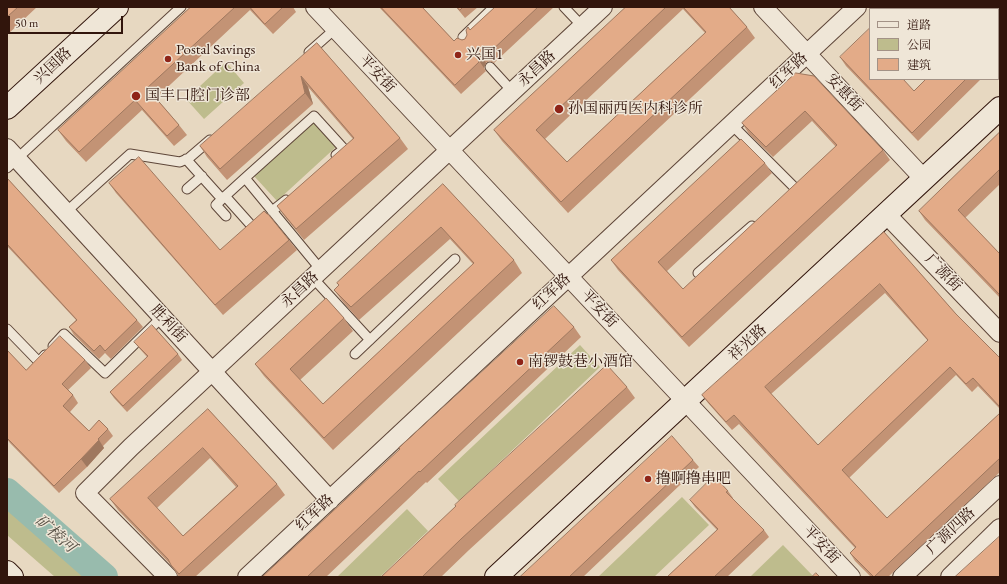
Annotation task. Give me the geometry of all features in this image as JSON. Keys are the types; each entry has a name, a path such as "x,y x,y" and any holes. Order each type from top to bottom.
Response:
{"street":[{"name":"兴国路","path":"7,108 117,7"},
{"name":"平安街","path":"315,7 851,577"},
{"name":"永昌路","path":"168,577 85,493 212,372 603,7"},
{"name":"安惠街","path":"763,7 924,179"},
{"name":"红军路","path":"247,577 857,7"},
{"name":"祥光路","path":"496,577 1000,108"},
{"name":"胜利街","path":"10,158 66,212 330,500"},
{"name":"广源街","path":"886,214 1000,333"},
{"name":"广源四路","path":"902,577 1000,485"},
{"name":"广源四路","path":"950,577 1000,528"},
{"path":"7,572 12,577"}],"lane":[{"path":"10,158 181,7"},
{"path":"468,43 463,37 494,7"},
{"path":"564,7 582,26"},
{"path":"304,57 335,29"},
{"path":"490,67 512,91"},
{"path":"226,216 216,204 314,116 344,149 329,162"},
{"path":"731,124 792,190 798,191 808,180"},
{"path":"66,212 130,154 180,162 215,136"},
{"path":"186,159 224,197 249,225"},
{"path":"187,189 202,176"},
{"path":"245,178 317,274 370,340"},
{"path":"269,210 292,195"},
{"path":"698,273 761,218"},
{"path":"354,354 455,259"},
{"path":"7,329 38,362 64,334 105,373 162,317"}],"green space":[{"path":"226,62 244,83 204,119 186,99"},
{"path":"314,121 337,146 277,201 254,176"},
{"path":"580,345 600,367 459,501 438,479"},
{"path":"682,497 709,525 654,577 598,577"},
{"path":"7,508 85,577 55,577 7,535"},
{"path":"407,509 428,531 380,577 337,577"},
{"path":"783,545 814,577 750,577"}],"building":[{"path":"7,7 18,7 7,17"},
{"path":"191,7 235,7 147,88 179,125 167,136 135,100 79,152 58,130"},
{"path":"250,7 283,7 265,24"},
{"name":"兴国1","path":"381,7 422,7 454,41 457,38 462,40 465,39 467,35 466,30 468,27 470,30 495,7 538,7 488,54 483,52 479,54 479,62 455,85"},
{"path":"626,7 666,7 536,130 567,162 706,32 683,7 729,7 747,27 561,202 494,130"},
{"path":"892,7 945,7 944,8 891,8"},
{"path":"1000,7 999,47 999,8"},
{"path":"869,29 869,80 904,80 914,91 925,80 965,80 912,133 840,57"},
{"path":"317,43 400,138 296,229 277,206 354,138 301,76 305,93 220,169 200,146"},
{"path":"796,73 814,76 883,150 682,337 611,260 741,139 765,163 658,262 683,289 837,145 805,111 766,147 742,123"},
{"path":"1000,132 1000,169 958,210 1000,254 1000,295 919,211"},
{"path":"139,157 220,250 264,211 289,240 215,305 109,183"},
{"path":"7,178 137,320 105,351 100,345 94,351 69,327 77,320 7,244"},
{"path":"443,184 514,260 324,438 255,364 326,298 344,318 290,369 323,404 474,263 441,227 351,307 334,290 339,285 337,283"},
{"path":"884,232 956,314 1000,358 1000,407 973,378 966,384 950,367 842,470 887,518 1000,413 1000,458 874,577 850,553 856,547 734,415 726,422 702,395","holes":["880,284 928,340 818,445 765,387"]},
{"path":"554,306 574,327 307,577 262,577 400,449 399,448"},
{"path":"152,325 178,354 123,406 110,392 148,356 134,342"},
{"path":"60,336 85,360 62,384 73,395 63,406 89,431 99,420 108,429 54,486 7,438 7,350 26,370"},
{"path":"607,365 627,387 461,539 422,577 381,577 456,506 455,505"},
{"path":"208,409 277,484 179,574 168,559 110,499","holes":["203,448 238,486 183,536 148,498"]},
{"path":"672,436 693,460 569,577 520,577"},
{"path":"714,476 728,491 726,492 764,530 714,577 667,577 718,529 690,500"},
{"path":"1000,536 1000,577 955,577"},
{"path":"816,573 820,577 812,577"}],"waterway":[{"name":"矿棱河","path":"7,492 104,577"}],"place":[{"name":"兴国1","path":"458,55"},
{"name":"Postal Savings Bank of China","path":"168,59"},
{"name":"国丰口腔门诊部","path":"136,96"},
{"name":"孙国丽西医内科诊所","path":"559,109"},
{"name":"南锣鼓巷小酒馆","path":"520,362"},
{"name":"撸啊撸串吧","path":"648,479"}]}
